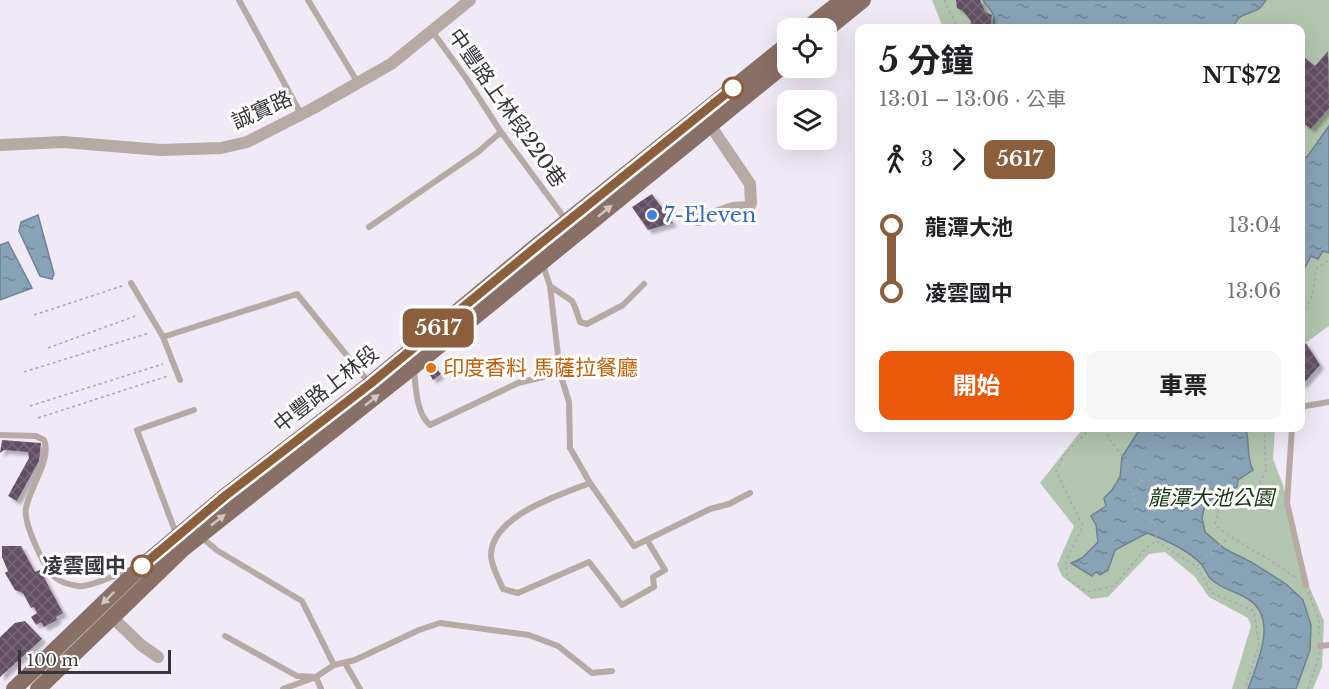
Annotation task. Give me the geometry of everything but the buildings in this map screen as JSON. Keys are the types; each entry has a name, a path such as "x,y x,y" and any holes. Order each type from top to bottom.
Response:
{"main road":[{"path":"820,18 843,0"},
{"path":"837,21 863,0"},
{"name":"中豐路上林段","path":"572,228 777,53"},
{"name":"中豐路上林段","path":"196,530 225,496 572,228 710,125 777,71"},
{"name":"中豐路上林段","path":"14,689 142,566 180,543 413,367 539,254"},
{"name":"中豐路上林段","path":"38,689 113,618 180,543"}],"street":[{"name":"誠實路","path":"0,145 63,142 160,150 222,147 247,142 391,64 470,0"},
{"path":"698,220 733,208 749,207 751,203 750,184 710,125"},
{"path":"113,618 141,645 158,657"}],"lane":[{"path":"239,0 302,114"},
{"path":"308,0 358,83"},
{"name":"中豐路上林段220巷","path":"431,30 501,132 572,228"},
{"path":"369,226 478,152 501,132"},
{"path":"539,254 550,286 560,373 569,402 570,448 590,483 634,546 710,509 729,504 750,493"},
{"path":"131,283 163,337 180,380"},
{"path":"550,286 572,302 576,307 580,322 587,324 623,304 644,284"},
{"path":"163,337 297,294 370,384"},
{"path":"413,367 418,402 425,420 430,425 518,383 560,373"},
{"path":"1305,406 1329,402"},
{"path":"180,543 137,430 194,410"},
{"path":"1292,432 1287,503 1306,585"},
{"path":"0,435 36,436 44,440 48,447 44,462 31,488 25,512 33,544 56,578 80,587 142,566"},
{"path":"590,483 521,512 506,525 492,544 490,556 503,589 518,593 589,562 622,605 654,587 653,577 665,570 647,540"},
{"path":"196,530 218,551 302,602 334,665"},
{"path":"283,689 316,677 334,665 345,663 440,623 529,635 558,646 592,673 612,671"},
{"path":"225,636 297,676 316,677"},
{"path":"1320,646 1329,645"},
{"path":"345,663 360,689"},
{"path":"316,677 321,689"}],"path":[{"path":"944,0 956,24"},
{"path":"1305,309 1312,297 1316,269 1329,260"},
{"path":"34,315 131,283"},
{"path":"48,348 148,311"},
{"path":"24,372 159,330"},
{"path":"30,406 172,361"},
{"path":"38,418 177,373"},
{"path":"1087,432 1064,455 1056,471 1083,526 1066,561 1067,578 1087,591 1114,586 1146,548 1156,541"},
{"path":"1108,432 1120,454 1141,480 1158,481"},
{"path":"1264,432 1266,470 1257,488 1219,506 1215,525 1230,537 1279,565 1306,585 1318,619 1320,646 1320,655 1308,689"},
{"path":"1141,480 1133,494 1136,512 1155,523 1156,541"},
{"path":"1196,566 1230,537"},
{"path":"1156,541 1196,566 1212,593 1254,611 1259,644 1245,689"}],"green space":[{"path":"932,0 1329,0 1329,326 1305,343 1305,24 941,24"},
{"name":"龍潭大池公園","path":"1080,432 1275,432 1273,459 1283,485 1307,581 1324,621 1322,667 1313,689 1232,689 1251,626 1248,618 1209,597 1195,577 1165,552 1149,554 1108,597 1091,599 1062,576 1057,565 1074,526 1040,483"}],"water":[{"path":"983,0 1266,0 1260,8 1241,16 1236,24 994,24 992,12"},
{"path":"1329,126 1329,253 1323,251 1318,259 1311,256 1305,267 1305,157"},
{"path":"38,215 54,274 52,279 40,276 19,231 21,222"},
{"path":"8,242 32,288 0,300 0,245"},
{"path":"1138,432 1246,432 1249,458 1253,470 1238,480 1237,487 1213,498 1205,505 1202,518 1205,532 1225,549 1286,584 1303,600 1311,625 1310,650 1296,689 1248,689 1263,642 1264,629 1257,607 1248,599 1216,583 1197,560 1176,546 1147,533 1115,550 1108,570 1100,575 1096,572 1092,576 1071,563 1082,558 1098,542 1096,525 1091,516 1106,506 1104,498 1120,477 1122,457"}],"bus line":[{"name":"5617","path":"142,566 225,496 370,384 733,88"}],"place":[{"name":"7-Eleven","path":"652,215"},
{"name":"印度香料 馬薩拉餐廳","path":"431,368"},
{"name":"凌雲國中","path":"142,566"}]}
